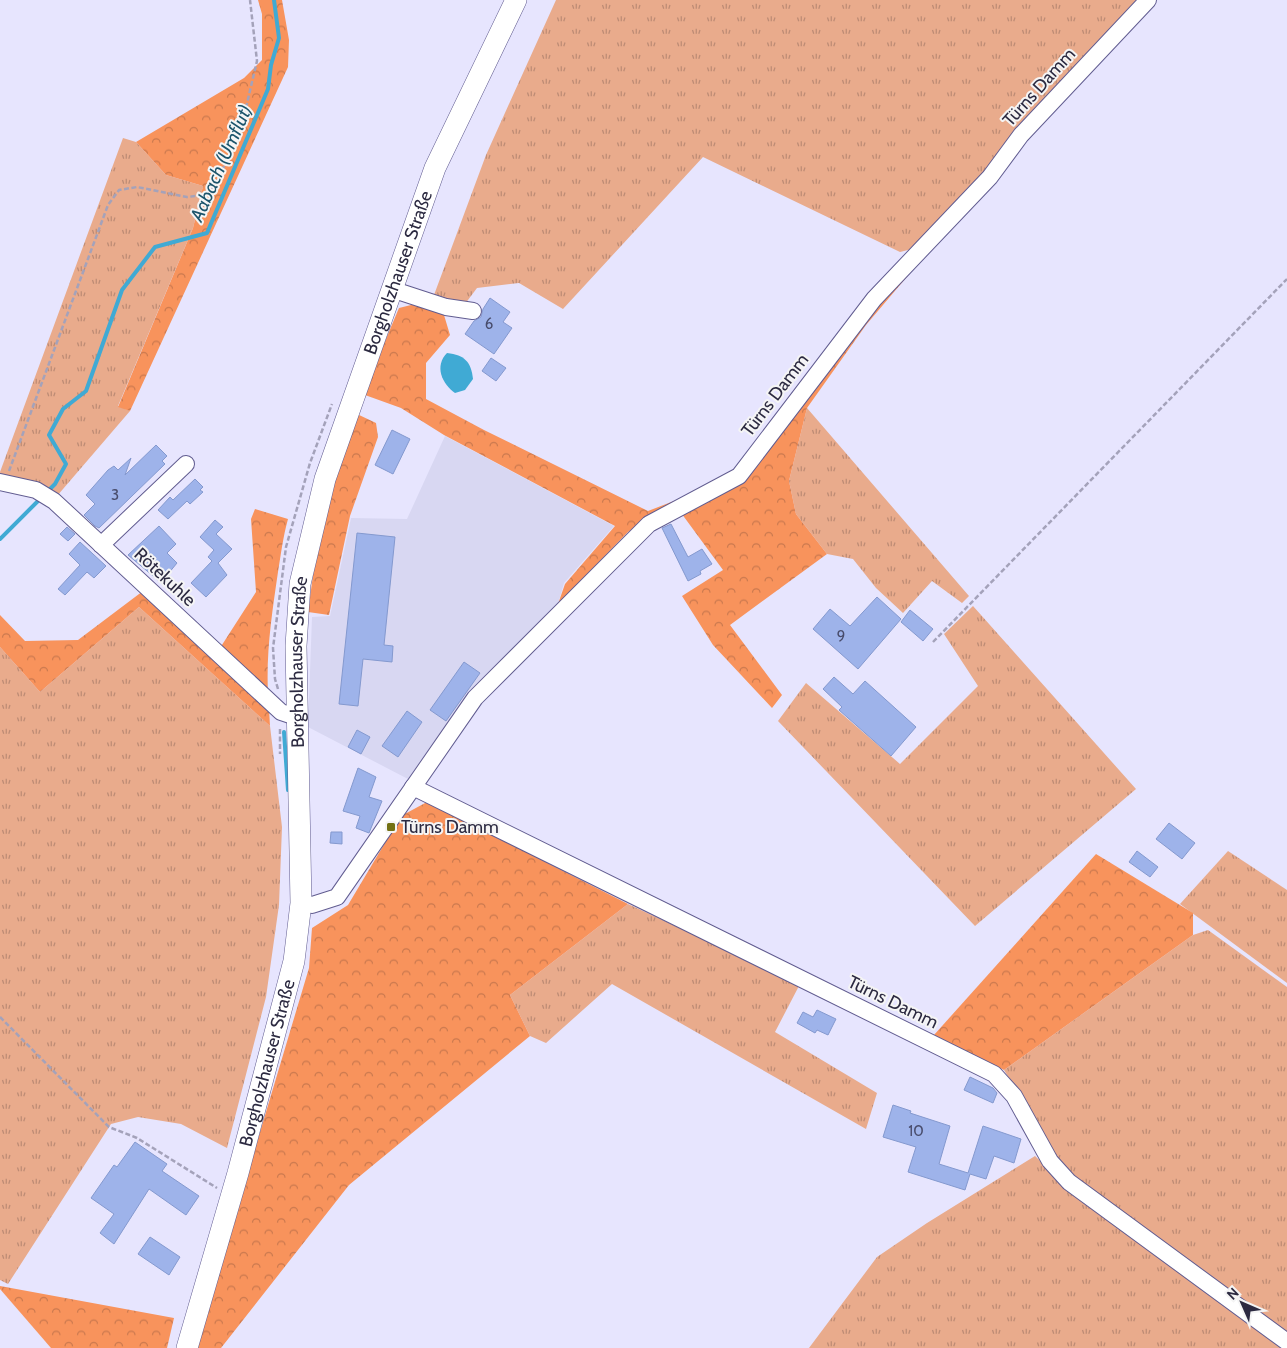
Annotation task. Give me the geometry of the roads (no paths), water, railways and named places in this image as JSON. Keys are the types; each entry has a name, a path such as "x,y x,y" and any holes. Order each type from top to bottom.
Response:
{"main road":[{"name":"Borgholzhauser Straße","path":"187,1348 231,1197 294,961 301,904 296,646 300,584 325,479 434,168 516,0"}],"street":[{"name":"Türns Damm","path":"301,904 312,905 337,897 475,698 649,524 739,476 874,299 990,177 1021,135 1148,0"},
{"path":"391,289 446,306 474,311"},
{"path":"101,545 186,464"},
{"name":"Rötekuhle","path":"2,483 36,490 54,501 281,712 296,717"},
{"name":"Türns Damm","path":"413,786 994,1074 1014,1096 1050,1161 1069,1182 1287,1342"}],"water":[{"path":"447,353 463,358 471,368 473,379 465,390 455,393 443,380 440,369 443,358"}],"waterway":[{"name":"Aabach (Umflut)","path":"48,491 55,484 66,464 49,435 63,409 86,391 122,290 155,247 207,233 268,89 271,65 279,38 274,0"},
{"name":"Aabach (Umflut)","path":"0,539 41,498"},
{"path":"284,732 288,790"}],"place":[{"name":"Türns Damm","path":"391,827"}]}
